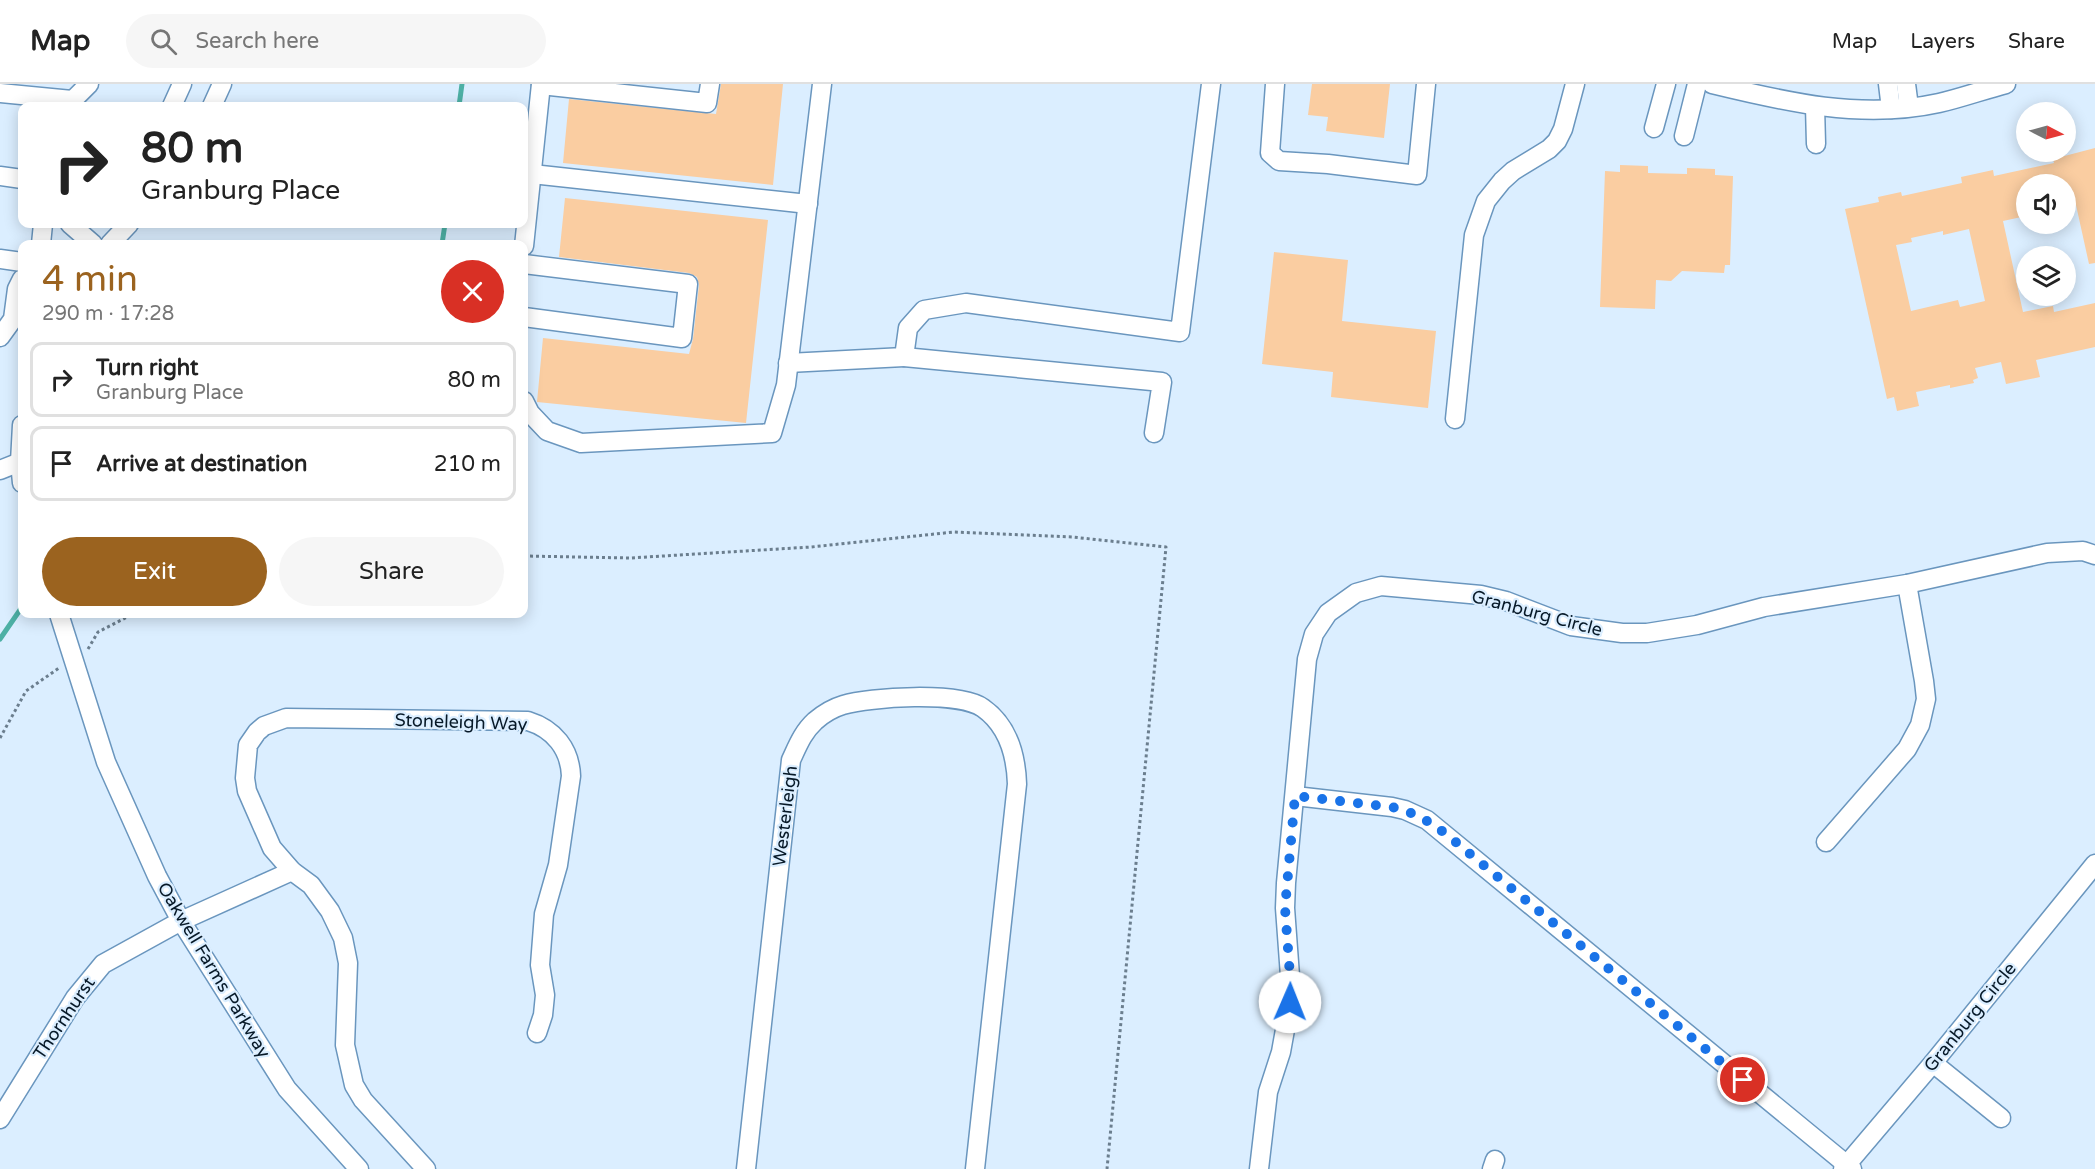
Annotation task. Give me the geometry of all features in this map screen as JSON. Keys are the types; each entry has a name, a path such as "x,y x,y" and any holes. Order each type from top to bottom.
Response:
{"street":[{"path":"71,102 89,84"},
{"path":"174,102 182,84"},
{"path":"214,102 222,84"},
{"path":"528,210 541,84 707,103 710,84"},
{"path":"528,409 547,431 581,443 771,433 786,385 822,84"},
{"path":"904,357 908,328 924,310 966,303 1180,332 1211,84"},
{"path":"1275,84 1270,153 1279,161 1417,175 1426,84"},
{"path":"1455,418 1474,236 1486,201 1513,171 1549,149 1557,141 1563,129 1575,84"},
{"path":"1654,129 1666,84"},
{"path":"1684,136 1697,84"},
{"path":"1712,84 1815,106 1848,109 1891,109 1938,103 2006,84"},
{"path":"1888,84 1891,109"},
{"path":"1906,84 1909,107"},
{"path":"0,93 63,102"},
{"path":"1815,106 1816,144"},
{"path":"532,174 808,204"},
{"path":"0,176 18,178"},
{"path":"75,228 88,240"},
{"path":"114,240 125,228"},
{"path":"0,260 18,262"},
{"path":"528,264 688,284 682,338 528,318"},
{"path":"0,337 13,319 18,287"},
{"path":"788,363 904,357 1162,382 1154,433"},
{"path":"0,470 18,463"},
{"name":"Granburg Circle","path":"1259,1169 1268,1092 1281,1052 1290,1002 1285,908 1307,659 1314,634 1328,613 1356,593 1381,586 1481,595 1506,601 1571,626 1596,631 1639,633 1672,630 1764,607 1907,584 2047,553 2083,551 2095,555"},
{"path":"1826,842 1907,749 1920,725 1926,699 1907,584"},
{"name":"Oakwell Farms Parkway","path":"61,618 78,650 106,762 157,876 181,921 287,1089 359,1169"},
{"name":"Westerleigh","path":"746,1169 791,760 803,734 816,720 834,709 877,700 930,697 970,702 982,706 1000,724 1012,747 1017,768 1016,795 975,1169"},
{"name":"Stoneleigh Way","path":"292,871 272,848 247,791 245,778 248,745 264,726 286,718 528,721 550,731 560,741 570,764 571,776 558,865 543,914 540,965 545,995 543,1015 537,1033"},
{"path":"1295,796 1392,807 1427,820 1847,1168"},
{"name":"Granburg Circle","path":"1847,1168 2095,864"},
{"path":"292,871 311,885 330,911 343,938 348,963 345,1045 354,1085 363,1100 426,1169"},
{"name":"Thornhurst","path":"0,1119 75,998 97,971 112,959 181,921 292,871"},
{"path":"1933,1063 2001,1118"}],"path":[{"path":"78,650 98,632 125,618"},
{"path":"0,738 26,692 52,671 65,665"}],"building":[{"path":"721,84 783,84 773,185 563,163 569,99 716,114"},
{"path":"1312,84 1390,84 1384,138 1326,131 1328,117 1308,115"},
{"path":"2095,148 2095,263 2089,264 2076,205 2076,174 2016,174 2016,218 2003,221 2016,280 2016,306 2022,306 2023,312 2053,306 2054,312 2095,303 2095,347 2036,360 2040,377 2006,384 2001,362 1975,368 1978,378 1973,380 1974,383 1916,392 1919,406 1897,411 1894,397 1887,399 1845,209 1879,202 1878,197 1901,192 1902,196 1962,183 1961,177 1993,170 1994,176 2054,163 2076,162 2076,153","holes":["1969,229 1985,301 1960,307 1958,300 1911,311 1896,245 1912,242 1911,238 1943,231 1943,235"]},
{"path":"1620,165 1648,166 1648,173 1687,174 1687,168 1715,169 1715,175 1733,176 1730,265 1725,265 1724,273 1682,271 1671,281 1656,280 1655,309 1600,307 1605,171 1620,172"},
{"path":"565,198 768,220 746,423 537,402 543,338 689,354 693,339 699,285 697,277 689,273 559,257"},
{"path":"1274,252 1348,260 1342,321 1436,331 1428,408 1331,397 1333,372 1262,364"}],"waterway":[{"path":"460,102 462,84"},
{"path":"443,240 444,228"},
{"path":"0,639 18,613"}],"route":[{"path":"1290,1002 1285,908 1295,796 1392,807 1427,820 1446,834 1743,1080"}]}
